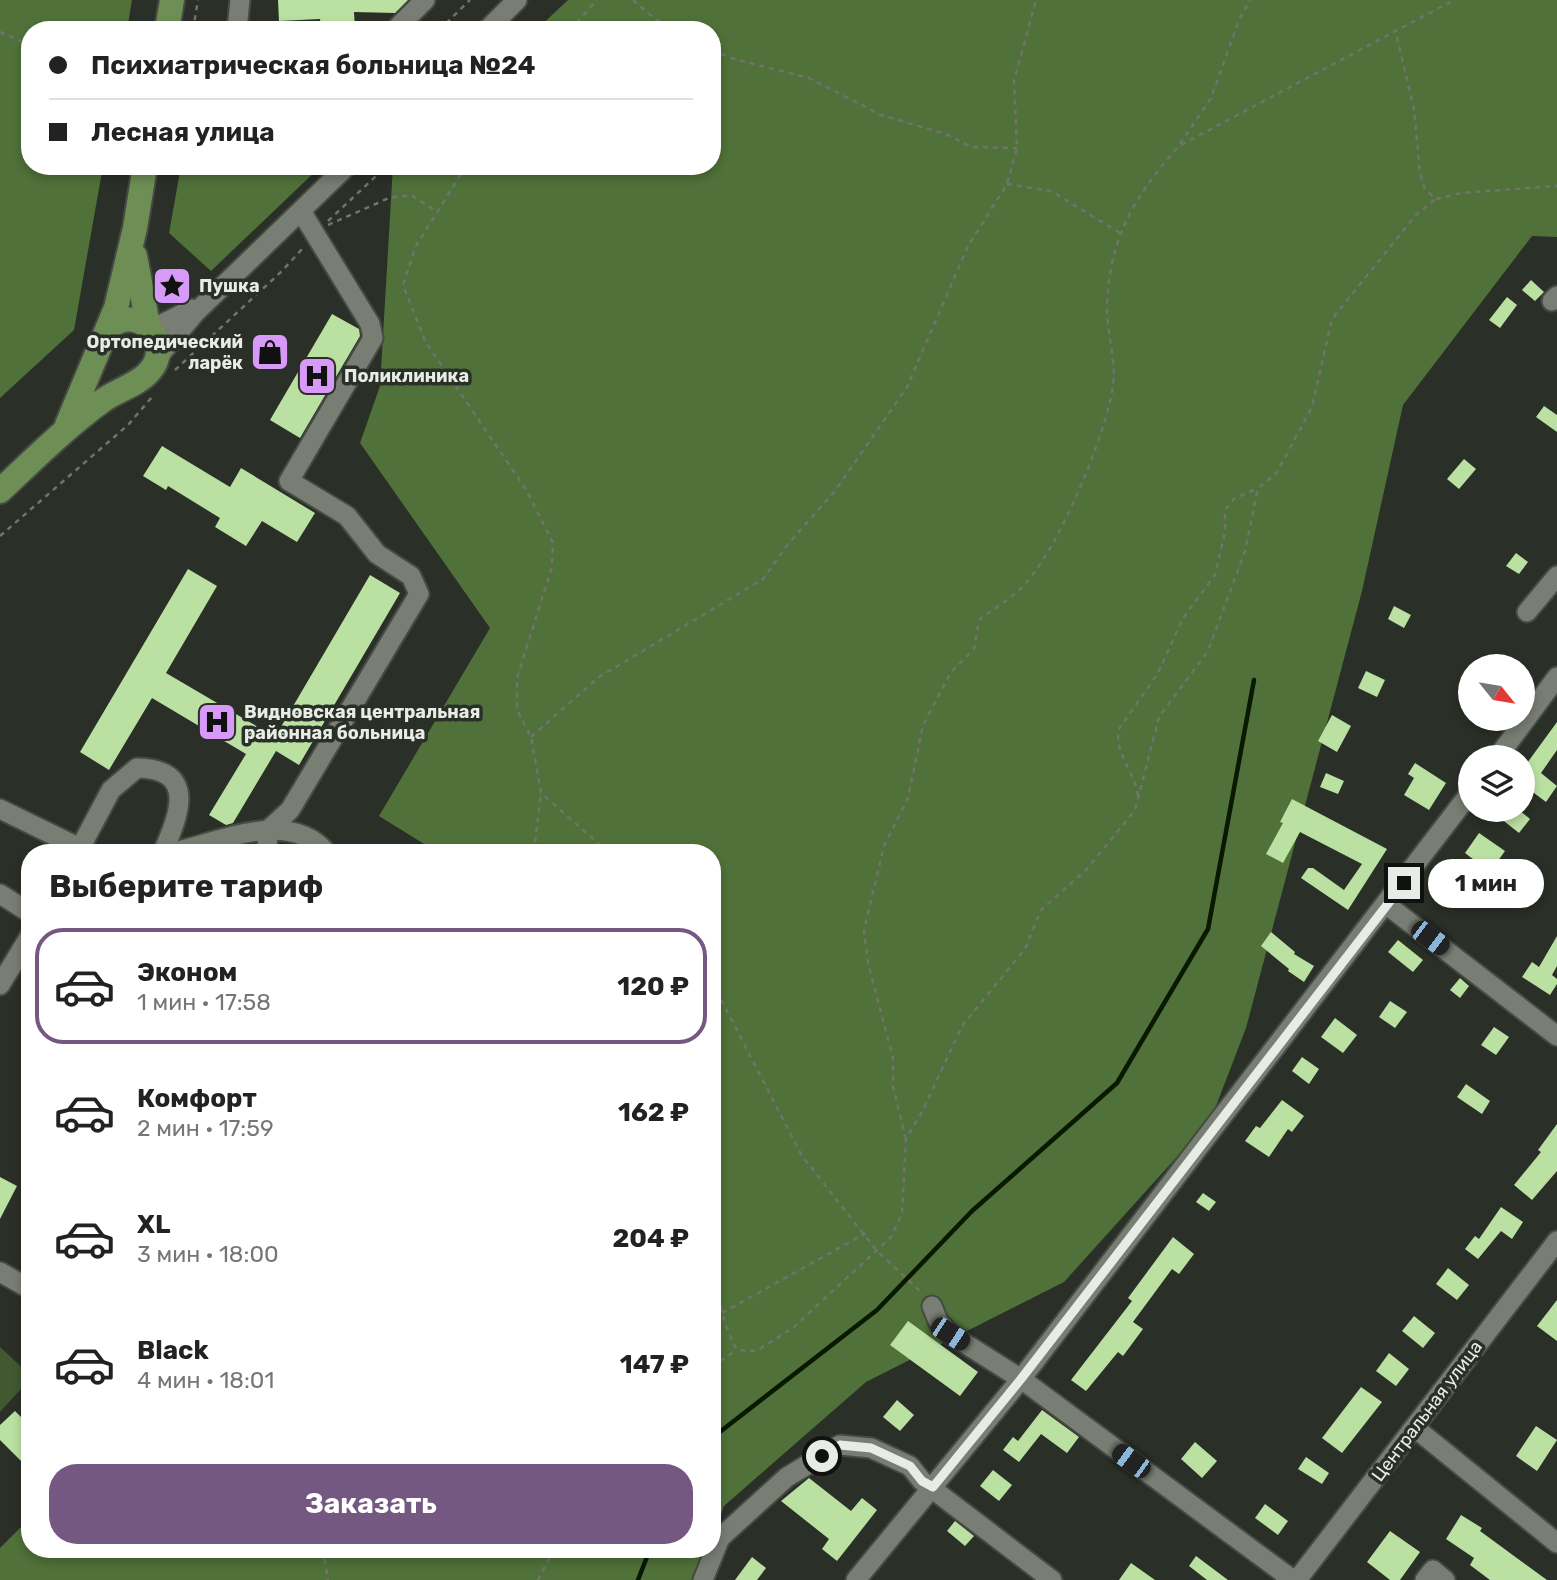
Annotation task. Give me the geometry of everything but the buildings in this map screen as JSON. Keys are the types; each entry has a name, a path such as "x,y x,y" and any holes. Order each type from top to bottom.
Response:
{"main road":[{"path":"168,21 172,0"},
{"path":"62,432 116,308 135,228 144,175"},
{"path":"0,491 62,432 120,388 148,374 156,359 159,344 150,327 136,276 135,228"},
{"path":"108,329 122,320 150,327"},
{"path":"99,352 103,364 119,378 132,381 141,379"}],"street":[{"path":"238,21 240,0"},
{"path":"405,21 425,0"},
{"path":"496,21 517,0"},
{"path":"156,359 179,330 229,279 338,175"},
{"path":"267,844 268,830 290,810 419,594 411,576 377,554 346,516 289,481 373,338 370,324 301,211"},
{"path":"136,276 152,304 162,311 182,314"},
{"path":"150,327 200,304 229,279"},
{"path":"1527,612 1557,576"},
{"path":"1507,745 1557,677"},
{"path":"85,844 111,790 137,768 169,776 179,793 179,814 166,844"},
{"path":"0,809 68,844"},
{"path":"856,1580 1021,1379 1458,809"},
{"path":"209,844 268,830 303,834 319,844"},
{"path":"0,894 21,907"},
{"path":"1387,905 1557,1036"},
{"path":"0,985 21,951"},
{"name":"Центральная улица","path":"1295,1580 1557,1241"},
{"path":"0,1272 21,1284"},
{"path":"932,1306 938,1321 950,1334 1021,1379 1295,1580"},
{"path":"1415,1428 1557,1542"},
{"path":"721,1537 787,1477 840,1445 871,1448 910,1466 922,1481 1052,1580"},
{"path":"703,1580 712,1558"},
{"path":"1425,1580 1433,1570 1445,1580"}],"path":[{"path":"194,21 198,0"},
{"path":"448,21 470,0"},
{"path":"578,21 597,0"},
{"path":"634,0 659,21"},
{"path":"531,737 598,677 763,579 788,544 835,491 908,387 968,246 1007,184 1017,148 1014,81 1036,0"},
{"path":"721,1361 737,1350 756,1351 773,1342 891,1237 902,1213 906,1139 893,1087 893,1058 869,962 864,930 884,846 908,798 923,725 951,671 974,649 979,620 1022,588 1044,556 1087,471 1102,433 1113,383 1107,312 1109,270 1120,233 1145,184 1179,146 1212,98 1239,20 1250,0"},
{"path":"1179,146 1454,0"},
{"path":"0,32 21,41"},
{"path":"1396,33 1414,109 1420,173 1424,187 1435,199"},
{"path":"721,54 809,78 881,116 946,134 971,147 1017,148"},
{"path":"375,175 319,230 389,198 411,195 436,211"},
{"path":"460,175 416,246 403,285 425,341 527,491 552,543 552,567 517,678 517,710 531,737 541,793 535,844"},
{"path":"1007,184 1051,191 1120,233"},
{"path":"1139,799 1137,784 1120,752 1117,739 1119,729 1158,673 1183,618 1215,575 1225,532 1225,510 1234,499 1258,488 1276,474 1312,407 1332,319 1415,216 1435,199 1461,193 1557,186"},
{"path":"906,1139 923,1110 962,1026 1025,949 1041,910 1112,841 1135,810 1159,717 1208,651 1245,551 1258,488"},
{"path":"541,793 599,844"},
{"path":"721,999 802,1156 866,1233 877,1251 920,1290"},
{"path":"722,1313 866,1233"},
{"path":"721,1306 737,1350"},
{"path":"324,1558 328,1580"},
{"path":"538,1580 549,1558"}],"green space":[{"path":"0,0 132,0 128,21 21,21 21,175 101,175 74,330 0,398"},
{"path":"568,0 1557,0 1557,237 1532,236 1403,405 1362,591 1246,1028 1211,1119 1064,1282 866,1382 724,1506 721,1514 721,844 424,844 379,816 490,628 360,443 380,386 392,175 721,175 721,21 546,21"},
{"path":"179,175 312,175 211,271 169,233"},
{"path":"0,1347 21,1367 21,1389 0,1412"},
{"path":"21,1527 21,1558 706,1558 698,1580 0,1580 0,1548"}],"waterway":[{"path":"721,1431 877,1310 972,1211 1117,1083 1208,929 1254,680"},
{"path":"638,1580 647,1558"}],"place":[{"name":"Пушка","path":"172,286"},
{"name":"Ортопедический ларёк","path":"270,352"},
{"name":"Поликлиника","path":"317,376"},
{"name":"Видновская центральная районная больница","path":"217,722"}],"route":[{"path":"822,1456 840,1445 871,1448 910,1466 922,1481 933,1487 1021,1379 1404,883"}]}
